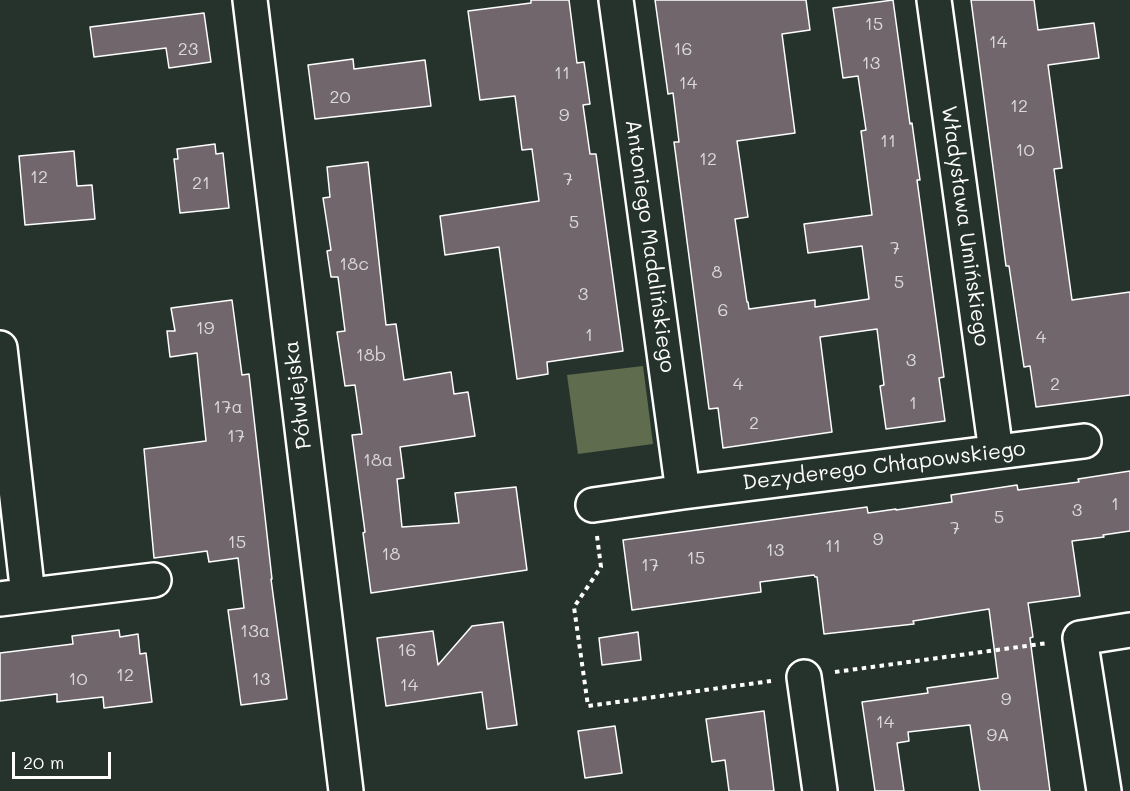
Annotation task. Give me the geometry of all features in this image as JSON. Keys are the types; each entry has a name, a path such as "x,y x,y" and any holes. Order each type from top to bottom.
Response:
{"street":[{"name":"Półwiejska","path":"250,0 346,791"},
{"name":"Antoniego Madalińskiego","path":"616,0 683,492"},
{"name":"Władysława Umińskiego","path":"934,0 996,452"},
{"path":"0,348 14,597 154,580"},
{"name":"Dezyderego Chłapowskiego","path":"593,505 1084,441"},
{"path":"1104,791 1080,638 1130,630"},
{"path":"806,691 820,791"}],"path":[{"path":"593,505 601,567 574,607 588,706 806,691 1080,638"}],"green space":[{"path":"643,366 653,444 578,454 567,375"}],"building":[{"path":"531,0 569,0 577,63 584,62 590,104 583,105 590,154 596,154 623,351 547,362 548,374 517,379 499,247 445,255 440,216 539,201 532,149 522,150 515,96 480,100 468,11 531,3"},
{"path":"655,0 806,0 810,30 782,34 795,133 737,141 748,217 735,219 749,309 815,300 815,307 869,299 862,246 808,253 804,224 872,215 861,131 866,130 858,76 843,78 833,8 893,0 920,180 917,180 944,377 939,378 945,421 886,429 880,386 884,385 877,329 820,337 832,432 723,448 718,408 709,409 674,142 679,142 673,93 668,94"},
{"path":"971,0 1034,0 1038,30 1094,23 1099,58 1048,65 1062,168 1054,169 1072,300 1130,292 1130,395 1036,407 1030,366 1024,367 1009,266 1006,266"},
{"path":"204,13 211,62 169,68 166,48 94,57 90,27"},
{"path":"353,59 354,69 425,60 431,106 315,119 308,65"},
{"path":"215,144 216,154 223,153 229,208 180,213 174,159 178,159 177,149"},
{"path":"74,151 77,186 92,185 95,219 25,225 19,156"},
{"path":"368,162 386,325 396,324 404,380 451,372 454,394 468,392 475,436 400,447 404,478 397,479 402,527 459,523 455,493 516,487 527,570 371,593 352,435 362,434 355,385 345,386 337,332 345,331 338,277 331,277 327,251 331,250 323,198 330,197 327,167"},
{"path":"232,300 242,375 249,374 271,579 287,699 241,705 228,610 244,608 238,558 209,562 207,551 154,558 144,449 206,441 197,353 170,357 167,331 175,331 171,308"},
{"path":"1130,471 1130,531 1072,541 1080,596 1028,603 1033,637 1030,638 1050,791 980,791 970,725 908,732 909,741 897,743 904,791 875,791 862,702 928,693 927,688 998,678 989,609 913,621 914,624 824,634 817,577 814,575 760,582 761,592 632,610 623,540 867,507 868,513 896,510 952,502 951,495 1017,485 1018,490 1079,482 1078,479"},
{"path":"503,622 517,725 487,729 482,692 386,706 377,638 433,631 438,665 472,626"},
{"path":"119,630 120,637 138,634 140,654 146,653 152,702 104,708 103,697 57,702 57,694 0,701 0,653 73,644 72,636"},
{"path":"638,632 641,660 602,665 599,638"},
{"path":"764,711 774,791 729,791 725,760 712,762 706,719"},
{"path":"615,726 622,773 585,778 578,731"}]}
